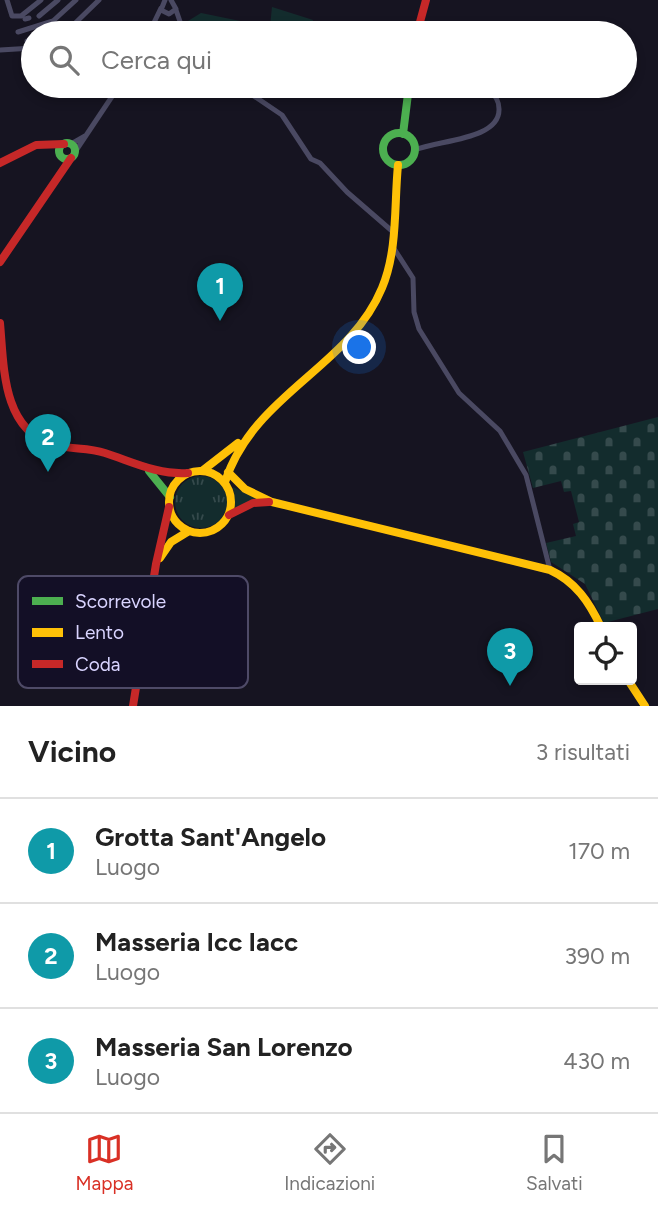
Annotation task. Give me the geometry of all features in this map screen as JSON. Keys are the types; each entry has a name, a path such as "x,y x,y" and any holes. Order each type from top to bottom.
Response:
{"main road":[{"path":"420,21 426,0"},
{"path":"403,134 408,98"},
{"path":"403,134 413,142 415,150 408,163 398,165 389,161 383,147 388,138 403,134"},
{"path":"0,163 36,145 47,144 67,152 62,172 2,260 0,270"},
{"path":"202,471 243,439 270,407 349,336 376,300 389,268 398,165"},
{"path":"0,323 5,378 10,400 26,429 51,444 96,450 164,474 211,472 226,484 245,489 272,502 550,570 571,581 580,590 598,622"},
{"path":"229,515 231,495 226,484 228,472 243,439"},
{"path":"141,466 158,478 170,497"},
{"path":"228,472 245,489"},
{"path":"154,576 173,487 188,473"},
{"path":"169,507 180,526 198,533 217,529 229,515 253,503 272,502"},
{"path":"156,564 171,542 188,531"},
{"path":"631,685 645,706"},
{"path":"133,706 136,688"}],"street":[{"path":"7,0 12,16 22,16 41,0"},
{"path":"39,16 58,0"},
{"path":"53,21 76,0"},
{"path":"77,21 99,0"},
{"path":"155,21 163,2 173,8 156,21"},
{"path":"0,50 21,49"},
{"path":"67,152 90,132 111,98"},
{"path":"257,98 282,115 311,159 320,163 347,192 392,231"},
{"path":"415,150 489,130 496,122 499,111 496,98"},
{"path":"391,244 413,278 414,313 419,329 459,393 500,431 526,475 550,570"}],"green space":[{"path":"272,7 313,20 313,21 271,21"},
{"path":"201,13 240,21 188,21"},
{"path":"658,417 658,609 604,622 585,584 551,562 546,543 576,536 573,524 579,522 571,491 564,492 561,481 533,488 523,452"},
{"path":"201,476 220,483 227,502 220,521 201,528 182,521 175,502 182,483"},
{"path":"233,487 257,499 235,508"}],"traffic: fast":[{"path":"403,134 408,98"},
{"path":"399,133 410,138 415,149 410,160 399,165 388,160 383,149 388,138 399,133"},
{"path":"67,143 73,145 75,151 73,157 67,159 61,157 59,151 61,145 67,143"},
{"path":"149,471 170,497"}],"traffic: slow":[{"path":"225,482 239,451 257,425 348,340 367,316 382,288 391,258 398,165"},
{"path":"202,471 238,443"},
{"path":"194,471 206,471 222,480 229,490 231,502 229,514 222,524 206,533 194,533 183,528 174,519 169,508 169,496 174,485 183,476 194,471"},
{"path":"228,472 245,489 272,502 550,570 567,580 581,594 598,622"},
{"path":"160,558 171,542 189,531"},
{"path":"631,685 645,706"}],"traffic: jam":[{"path":"420,21 426,0"},
{"path":"0,163 36,145 64,144"},
{"path":"0,262 71,158"},
{"path":"0,323 9,394 14,410 35,436 51,444 98,451 156,470 188,473"},
{"path":"229,515 253,503 269,502"},
{"path":"154,576 169,507"},
{"path":"133,706 136,688"}],"place":[{"name":"Grotta Sant'Angelo","path":"220,321"},
{"name":"Masseria Icc Iacc","path":"48,472"},
{"name":"Masseria San Lorenzo","path":"510,686"}]}
